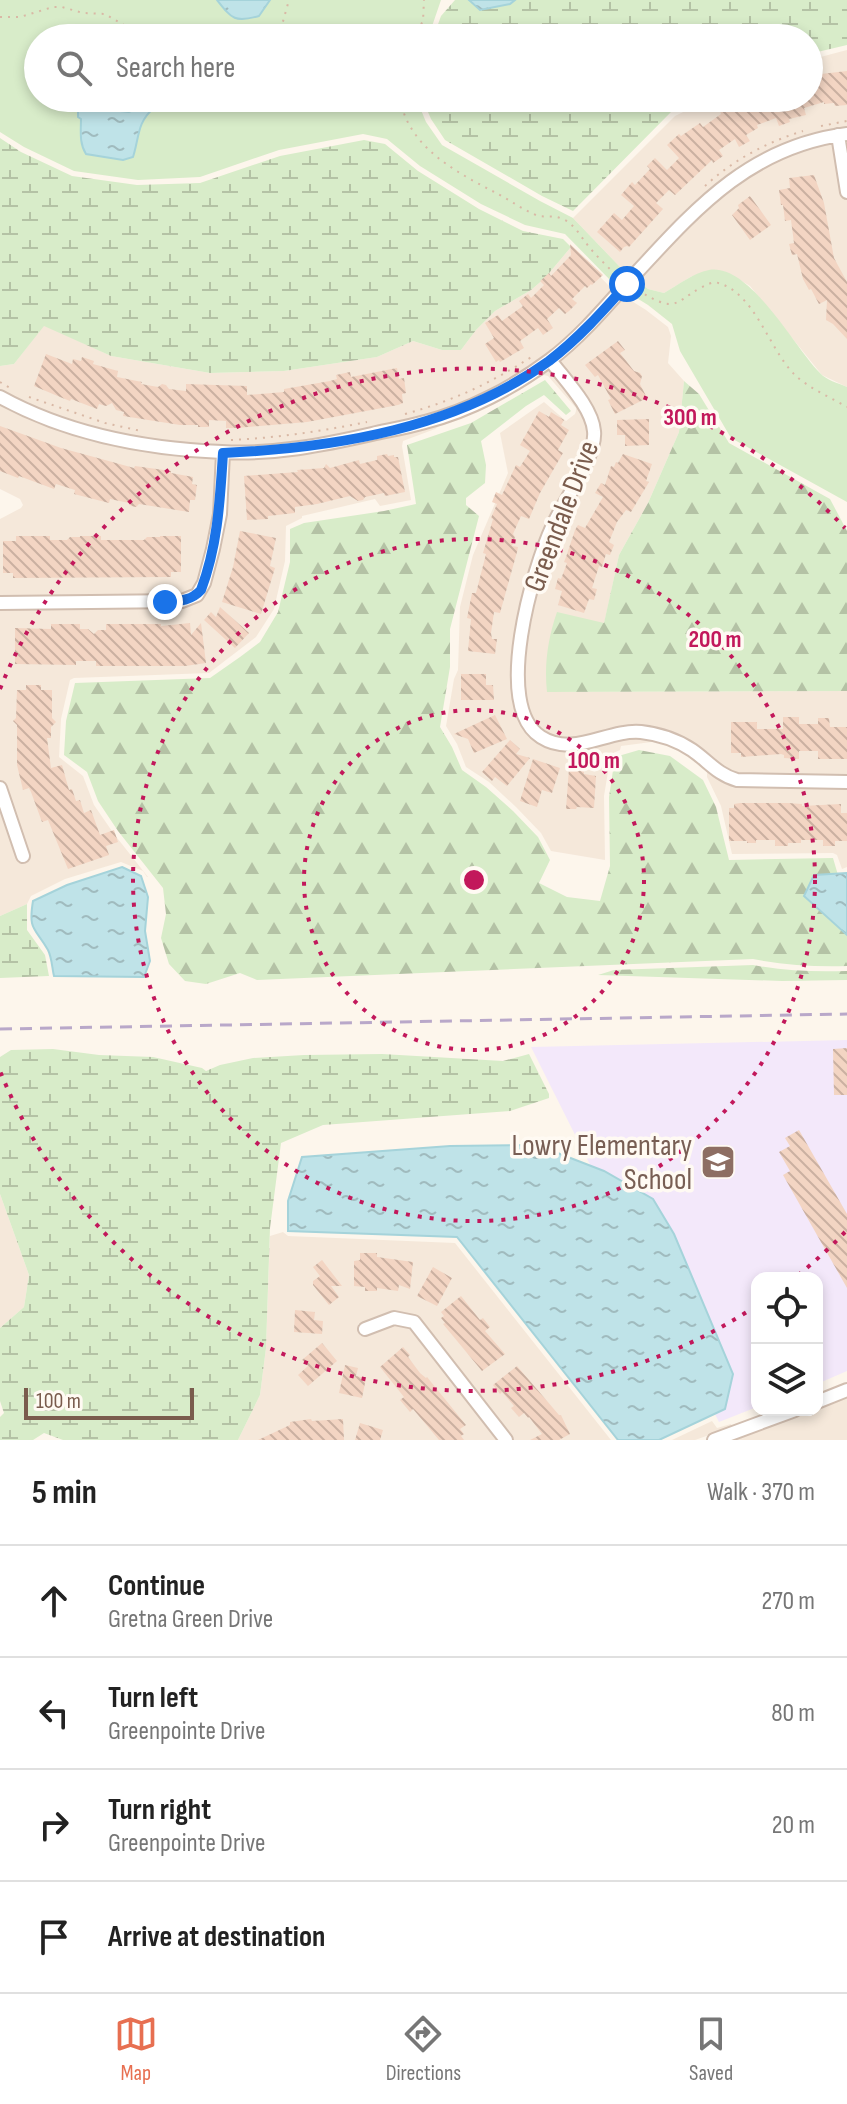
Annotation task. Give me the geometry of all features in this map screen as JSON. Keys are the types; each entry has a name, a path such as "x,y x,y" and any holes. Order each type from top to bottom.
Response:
{"street":[{"path":"0,397 57,421 105,436 172,449 224,446 261,451 343,440 428,422 470,406 550,360 596,318 696,210 745,170 800,144 842,134 847,192"},
{"name":"Greendale Drive","path":"550,360 588,412 595,433 594,445 547,540 527,604 518,689 520,705 531,729 555,744 570,746 617,733 663,736 693,750 725,777 737,780 847,782"},
{"path":"0,603 182,601 197,595 204,583 220,514 224,446"},
{"path":"0,788 23,856"},
{"path":"365,1329 394,1318 414,1322 506,1440"},
{"path":"823,1400 847,1390"},
{"path":"714,1440 779,1416"}],"path":[{"path":"282,24 289,0"},
{"path":"421,24 424,0"},
{"path":"0,17 20,17 62,7 83,13 105,14 122,24"},
{"path":"402,112 428,149 444,163 525,210 541,217 560,218 580,231 586,243 621,280 660,303 671,306 679,303 694,291 714,282 730,287 748,305 797,377 847,407"},
{"path":"814,128 847,121"},
{"path":"699,192 755,150 803,130"},
{"path":"398,416 442,404 476,389 537,354"},
{"path":"0,382 12,389"},
{"path":"25,396 105,423 150,433"},
{"path":"224,446 369,422"}],"shaded area":[{"path":"847,50 847,387 822,375 750,286 728,273 692,276 664,293 648,289 620,267 573,218 675,116 683,112 823,112 823,56"},
{"path":"571,247 611,288 668,327 671,336 668,363 684,381 679,432 648,503 619,555 604,624 547,692 847,691 847,867 842,869 837,855 833,853 732,854 721,806 707,777 707,762 674,739 621,746 620,750 611,754 604,796 605,860 551,851 541,833 516,807 489,782 466,767 446,726 458,670 460,607 473,555 508,473 500,433 544,402 566,421 576,411 544,375 482,410 469,405 435,429 403,441 411,500 380,506 375,499 302,516 286,526 285,561 274,609 256,637 209,673 70,680 61,719 59,757 83,776 94,805 148,877 143,871 121,862 65,879 31,896 27,904 0,916 0,519 23,505 20,499 0,489 0,366 14,364 44,325 111,356 210,373 284,371 377,357 413,341 442,350 461,350 495,311 531,290"},
{"name":"Lowry Elementary School","path":"847,1040 847,1371 823,1381 823,1272 751,1272 751,1409 719,1422 531,1047"},
{"path":"0,1194 29,1275 24,1307 0,1328"},
{"path":"283,1232 288,1236 455,1243 611,1440 514,1440 419,1318 395,1311 358,1324 361,1336 394,1324 411,1328 498,1440 238,1440 260,1395 266,1348 270,1236"},
{"path":"847,1398 847,1440 733,1440 800,1416 823,1416 823,1408"},
{"path":"712,1421 717,1428 731,1424 732,1427 695,1440 672,1440"}],"green space":[{"path":"0,0 441,0 433,24 24,24 24,112 422,112 442,145 573,218 620,267 648,289 664,293 691,276 709,270 724,271 740,279 770,309 820,373 847,387 847,502 731,438 680,351 672,324 614,284 565,234 525,225 481,204 420,166 387,139 363,134 279,150 200,177 138,180 74,171 0,132"},
{"path":"455,0 469,0 480,10 510,4 515,0 847,0 847,45 823,51 823,24 438,24"},
{"path":"428,112 671,112 573,211 445,140"},
{"path":"0,138 21,152 72,176 137,185 200,183 280,156 364,140 385,144 418,171 479,209 523,231 563,239 571,247 531,290 495,311 461,350 442,350 413,341 377,357 284,371 210,373 111,356 44,326 14,364 0,366"},
{"path":"545,380 571,411 566,415 544,395 481,441 486,465 485,483 466,498 466,505 479,516 450,629 450,667 440,727 462,770 486,787 538,837 550,860 539,883 567,897 600,901 610,866 609,797 615,757 639,750 670,756 703,780 716,807 729,860 833,858 838,875 814,875 847,935 847,966 800,965 753,959 257,980 240,973 206,984 185,981 169,964 161,938 166,914 163,888 98,801 87,772 64,755 66,721 75,683 210,678 260,642 278,612 290,562 290,529 304,523 416,504 407,445 471,423"},
{"path":"684,381 699,394 729,443 830,499 847,531 847,691 547,692 548,652 557,612 604,623 619,555 648,503 679,432"},
{"path":"27,904 27,930 45,955 49,976 0,978 0,916"},
{"path":"753,965 800,971 847,971 847,980 598,975 614,970"},
{"path":"53,1049 153,1057 206,1071 253,1058 304,1055 382,1054 503,1061 529,1054 549,1098 510,1111 323,1125 281,1143 270,1228 266,1348 260,1395 238,1440 63,1440 44,1433 33,1440 0,1440 0,1417 4,1413 0,1401 0,1328 24,1307 29,1275 0,1194 0,1057 11,1050"}],"water":[{"path":"217,0 270,0 259,16 239,19"},
{"path":"469,0 515,0 510,4 480,10"},
{"path":"78,112 150,112 141,125 133,157 123,160 86,154 81,141 81,119"},
{"path":"122,867 141,876 148,897 145,931 150,961 144,977 54,976 49,953 32,924 33,901 67,885"},
{"path":"847,873 847,935 804,896 814,875"},
{"path":"537,1145 604,1171 653,1199 674,1234 733,1374 725,1409 659,1440 618,1440 457,1237 288,1231 288,1201 302,1157 450,1146"}],"building":[{"path":"847,71 847,105 824,104 823,74"},
{"path":"805,112 806,115 789,119 790,122 779,126 776,118 757,125 758,128 746,135 750,141 739,147 735,139 719,150 723,156 713,163 712,160 675,195 669,190 656,203 663,209 629,247 624,247 620,252 597,232 614,213 622,220 634,206 621,195 650,169 647,166 655,158 667,170 679,158 667,145 679,134 681,136 700,123 703,127 721,114"},
{"path":"814,175 824,203 834,258 847,282 847,339 826,320 827,300 819,304 803,279 797,254 792,255 789,244 794,243 791,220 785,221 781,205 779,190 790,188 789,178"},
{"path":"750,196 771,225 750,240 732,215 739,208 738,205"},
{"path":"570,244 603,275 572,299 577,303 569,311 565,314 559,308 547,319 553,328 543,335 538,328 520,341 524,348 496,362 485,344 494,338 485,323 498,315 502,321 523,306 519,301 528,294 531,298 544,285 540,281 549,273 551,276 571,255"},
{"path":"618,341 625,350 620,353 642,376 640,384 647,398 615,414 598,375 595,377 585,365"},
{"path":"46,354 72,364 73,359 81,361 82,357 94,361 93,364 118,371 117,377 141,384 158,387 162,384 169,389 186,391 186,384 247,386 247,395 284,392 284,389 337,379 336,375 350,372 351,377 397,368 399,379 404,378 406,393 402,394 403,403 398,405 307,422 226,428 226,421 209,420 209,427 198,427 123,416 124,412 116,410 112,403 106,406 99,404 97,409 34,386"},
{"path":"539,411 549,417 551,412 564,420 561,425 569,430 558,450 563,453 529,519 521,516 513,534 512,546 518,547 517,552 500,613 494,612 491,633 492,639 497,639 495,654 468,651 471,619 467,618 497,504 492,502 496,492 502,495 516,465 520,467 530,451 520,445"},
{"path":"649,419 649,445 625,446 625,435 617,435 617,420"},
{"path":"0,426 61,448 134,468 171,471 193,477 192,484 197,485 195,500 190,500 189,512 139,504 136,507 110,499 109,503 74,494 75,490 56,484 54,489 18,478 0,471"},
{"path":"387,454 398,457 405,492 385,496 384,493 358,501 350,496 295,507 295,513 247,520 244,476 298,472 324,468 326,464 330,468 359,460 360,464"},
{"path":"623,454 652,464 646,481 649,482 631,512 626,510 617,522 609,542 614,545 610,555 606,554 602,567 599,566 592,588 597,589 594,600 589,599 584,613 558,605 562,591 555,589 567,563 564,562 575,530 578,525 585,528 603,497 595,493 601,483 605,485 611,466 618,463"},
{"path":"240,531 276,538 270,566 275,568 261,614 222,602"},
{"path":"16,536 50,536 50,540 101,536 101,540 144,540 147,537 181,536 181,572 171,572 171,577 13,578 13,573 3,573 3,541 16,541"},
{"path":"220,607 249,633 235,648 204,620 211,612 216,617"},
{"path":"190,623 191,635 201,623 206,663 185,666 96,666 96,661 76,661 76,665 15,664 15,628 51,629 51,624 80,624 80,629 88,629 94,634 98,630 106,630 106,624 161,626"},
{"path":"461,674 486,674 486,685 493,685 494,700 461,700"},
{"path":"26,685 41,685 41,690 52,690 52,718 56,722 51,727 51,738 47,738 51,768 62,765 69,790 72,789 76,801 80,800 84,813 91,810 100,835 114,830 118,842 106,846 109,855 68,869 48,820 42,822 29,788 23,790 17,765 17,725 13,721 16,718 17,690 26,690"},
{"path":"495,715 507,739 474,753 468,739 454,734"},
{"path":"783,717 799,717 799,724 818,724 818,718 829,718 830,727 847,727 847,759 818,759 818,751 799,751 799,759 784,758 781,754 741,757 741,753 731,753 731,722 757,722 757,729 783,729"},
{"path":"510,740 520,749 516,754 530,758 507,786 495,777 492,781 482,772"},
{"path":"533,759 560,768 552,793 542,790 537,807 520,801"},
{"path":"569,768 580,768 584,774 596,776 594,808 566,809"},
{"path":"740,803 841,804 841,813 847,813 847,841 835,841 835,846 823,846 823,840 801,840 801,843 788,843 788,846 775,846 775,840 756,840 756,843 729,841 729,808"},
{"path":"847,1048 847,1095 834,1095 833,1049"},
{"path":"799,1130 847,1214 847,1288 783,1175 790,1171 779,1152 790,1146 785,1138"},
{"path":"360,1253 377,1253 377,1257 413,1262 410,1289 399,1285 398,1291 377,1288 377,1291 365,1291 365,1287 354,1286 354,1261 360,1260"},
{"path":"322,1260 342,1286 331,1286 339,1297 329,1305 313,1285 313,1281 320,1276 313,1267"},
{"path":"433,1267 452,1278 437,1306 417,1296"},
{"path":"461,1296 480,1320 483,1318 490,1327 485,1331 505,1354 482,1371 441,1318 444,1316 441,1312"},
{"path":"295,1310 315,1312 314,1320 323,1321 322,1334 294,1332"},
{"path":"322,1343 337,1361 308,1386 298,1375 308,1366 302,1360"},
{"path":"403,1347 420,1373 427,1377 466,1425 460,1429 464,1440 439,1440 413,1409 410,1412 400,1400 404,1397 380,1367"},
{"path":"345,1365 358,1368 356,1376 366,1378 362,1398 339,1393"},
{"path":"517,1366 561,1415 570,1434 559,1440 530,1440 542,1434 524,1413 519,1417 511,1408 514,1406 493,1385"},
{"path":"343,1419 344,1440 258,1440 290,1425 290,1422"},
{"path":"360,1423 383,1430 380,1440 355,1440"}],"railway":[{"path":"0,1029 847,1014"}],"place":[{"name":"Lowry Elementary School","path":"718,1162"}],"route":[{"path":"165,602 182,601 201,590 220,514 223,453 343,440 428,422 470,406 550,360 596,318 627,284"}]}
